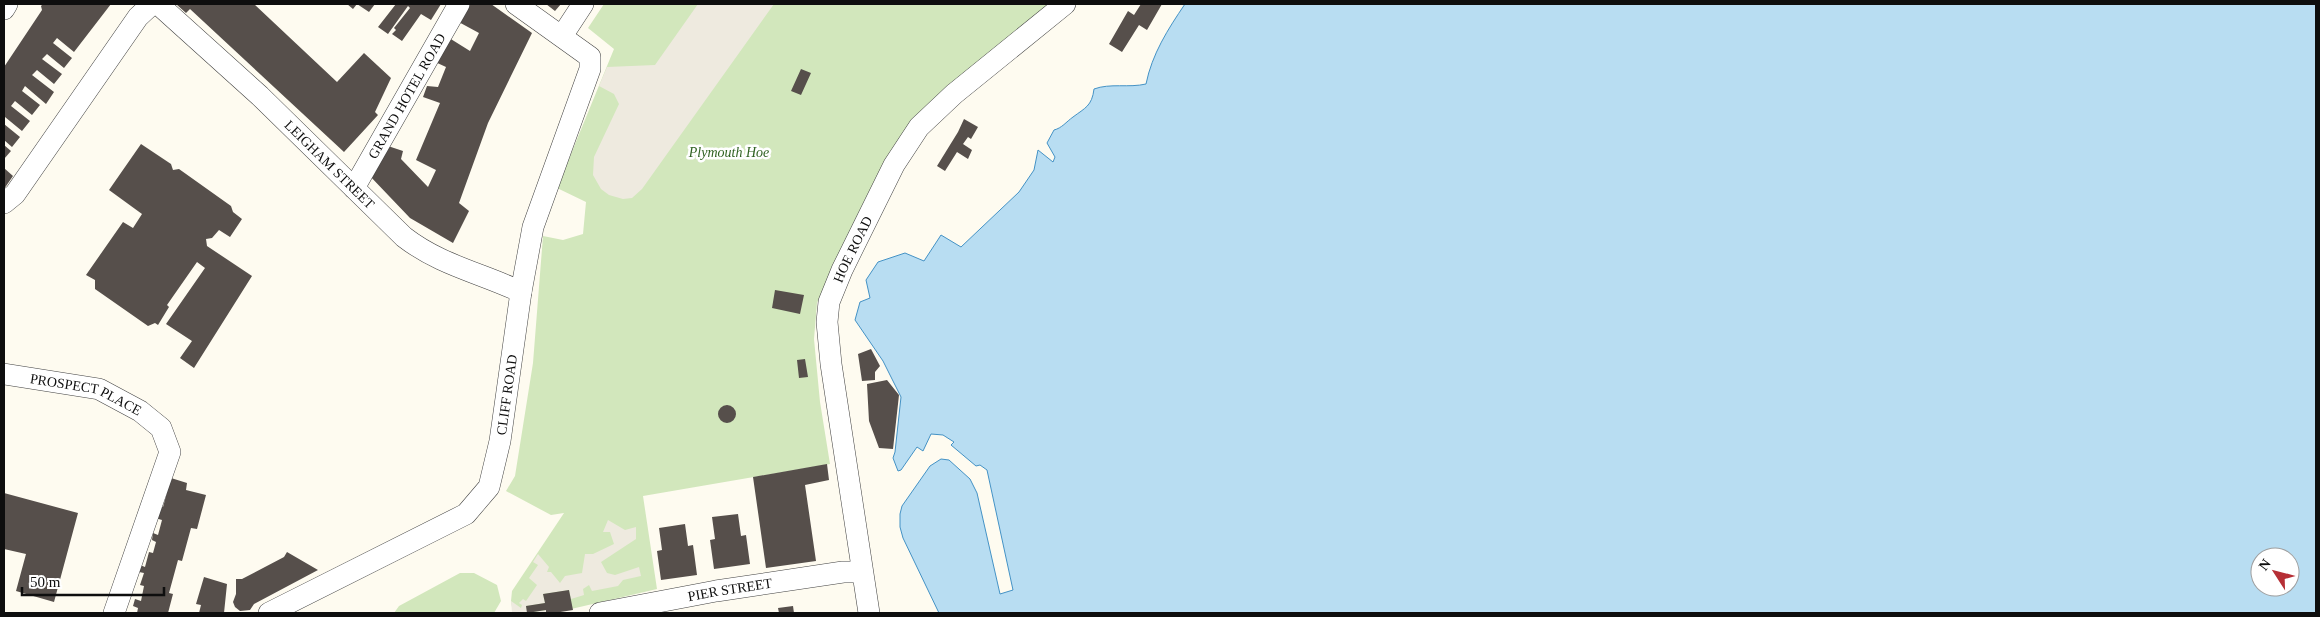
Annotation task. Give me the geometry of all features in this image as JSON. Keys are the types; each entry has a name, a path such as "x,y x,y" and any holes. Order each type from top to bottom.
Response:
{"street":[{"path":"4,9 7,4"},
{"path":"4,203 15,194 138,16 152,4"},
{"name":"LEIGHAM STREET","path":"158,4 260,96 404,237 421,250 450,265 489,277 521,292"},
{"name":"GRAND HOTEL ROAD","path":"354,188 459,4"},
{"path":"516,4 562,36 583,4"},
{"name":"HOE ROAD","path":"869,613 831,364 828,322 829,302 842,270 894,165 919,127 949,98 1065,4"},
{"name":"CLIFF ROAD","path":"269,613 466,514 489,487 500,441 521,292 533,227 590,69 590,57 562,36"},
{"name":"PROSPECT PLACE","path":"4,374 99,389 140,411 161,428 170,452 114,613"},
{"name":"PIER STREET","path":"600,613 716,590 843,572 862,572"}],"green space":[{"name":"Plymouth Hoe","path":"604,4 1051,4 994,48 948,90 844,246 817,303 814,339 820,402 830,464 643,496 657,589 554,613 513,613 512,591 564,513 551,515 506,491 515,476 533,363 543,236 563,240 583,234 586,202 557,188 614,49 588,28"},
{"path":"460,573 474,573 497,585 501,601 494,613 394,613 399,606"}],"shaded area":[{"path":"698,4 774,4 642,189 632,198 623,199 609,195 601,189 593,175 594,157 619,104 614,94 599,86 607,67 655,65"},
{"path":"608,520 625,530 636,527 636,539 601,562 607,573 615,575 639,567 641,576 623,580 618,586 592,591 589,585 583,589 584,595 571,599 569,590 543,594 545,603 526,606 528,613 513,613 511,601 521,608 522,605 519,603 523,599 526,601 537,585 529,578 538,565 533,562 538,554 549,567 547,572 551,572 560,583 565,576 582,573 585,554 593,554 614,544 610,532 603,532"},
{"path":"546,610 546,613 528,613"}],"water":[{"path":"1185,4 2316,4 2316,613 939,613 903,538 900,527 902,506 930,466 941,459 949,460 970,479 977,493 1000,594 1013,590 987,470 980,465 976,466 951,445 954,442 943,435 931,434 923,451 917,447 901,470 898,471 893,458 901,397 883,361 855,320 860,302 870,298 866,280 878,262 905,253 924,261 941,235 961,247 1019,192 1034,170 1038,150 1053,162 1055,157 1047,143 1054,130 1087,106 1092,99 1094,89 1106,86 1146,84 1156,52"}],"building":[{"path":"43,4 111,4 74,52 57,38 53,43 72,58 64,68 47,54 42,59 62,74 54,84 37,70 32,75 54,92 46,104 25,86 22,91 40,105 32,115 15,101 11,106 30,121 22,131 4,118 4,67 42,10 41,6"},
{"path":"176,4 254,4 337,82 364,53 391,78 375,112 378,115 344,152 190,9 186,13"},
{"path":"347,4 357,4 353,9"},
{"path":"357,4 375,4 369,12"},
{"path":"396,4 441,4 431,20 421,14 402,41 392,34 396,30 394,28 410,8 408,6 388,34 378,27"},
{"path":"465,4 491,4 532,33 488,123 459,203 469,211 453,243 410,218 368,174 385,145 403,151 401,159 428,187 436,170 416,160 440,103 423,97 427,86 438,87 446,67 433,61 446,36 470,51 479,33 455,20"},
{"path":"546,4 561,4 555,11"},
{"path":"1141,4 1162,4 1147,30 1139,25 1122,52 1109,44 1128,11 1134,15"},
{"path":"801,69 811,73 801,95 791,91"},
{"path":"964,119 978,127 971,139 968,137 963,144 972,150 968,159 957,152 945,171 937,166"},
{"path":"4,124 20,137 12,147 4,140"},
{"path":"141,144 171,164 173,170 179,169 231,206 233,212 242,219 230,237 219,230 212,238 206,239 207,246 252,276 194,368 180,358 192,341 166,324 205,268 197,262 167,305 169,307 158,325 155,323 148,326 95,289 95,280 86,275 123,222 133,228 142,214 109,190"},
{"path":"4,145 11,151 4,159"},
{"path":"4,168 13,176 4,189"},
{"path":"775,290 804,295 800,314 772,308"},
{"path":"871,349 880,366 875,372 875,380 862,381 858,354"},
{"path":"805,359 808,377 799,378 797,360"},
{"path":"887,380 899,395 893,449 879,448 869,421 867,384"},
{"path":"727,405 733,408 736,414 733,420 727,423 721,420 718,414 721,408"},
{"path":"827,464 829,480 805,485 816,561 766,568 753,477"},
{"path":"171,478 187,483 186,490 206,495 197,529 191,528 182,561 178,560 169,593 173,594 168,613 137,613 138,608 133,606 135,599 141,601 144,586 140,585 144,573 139,572 140,565 145,567 149,552 153,553 156,542 152,540 153,533 158,535 162,520 155,518 158,506 163,507"},
{"path":"4,493 78,513 54,602 16,591 26,554 4,549"},
{"path":"738,514 741,536 746,535 750,564 714,569 710,540 715,539 712,517"},
{"path":"685,524 688,546 693,545 697,575 661,580 657,551 662,550 659,528"},
{"path":"287,552 318,570 254,604 250,610 240,611 235,607 233,602 236,594 236,579 242,579 284,557"},
{"path":"204,577 227,584 224,613 199,613 201,605 196,604"},
{"path":"569,590 573,610 546,613 546,610 527,613 526,606 545,603 543,594"},
{"path":"793,606 794,613 779,613 778,608"}]}
